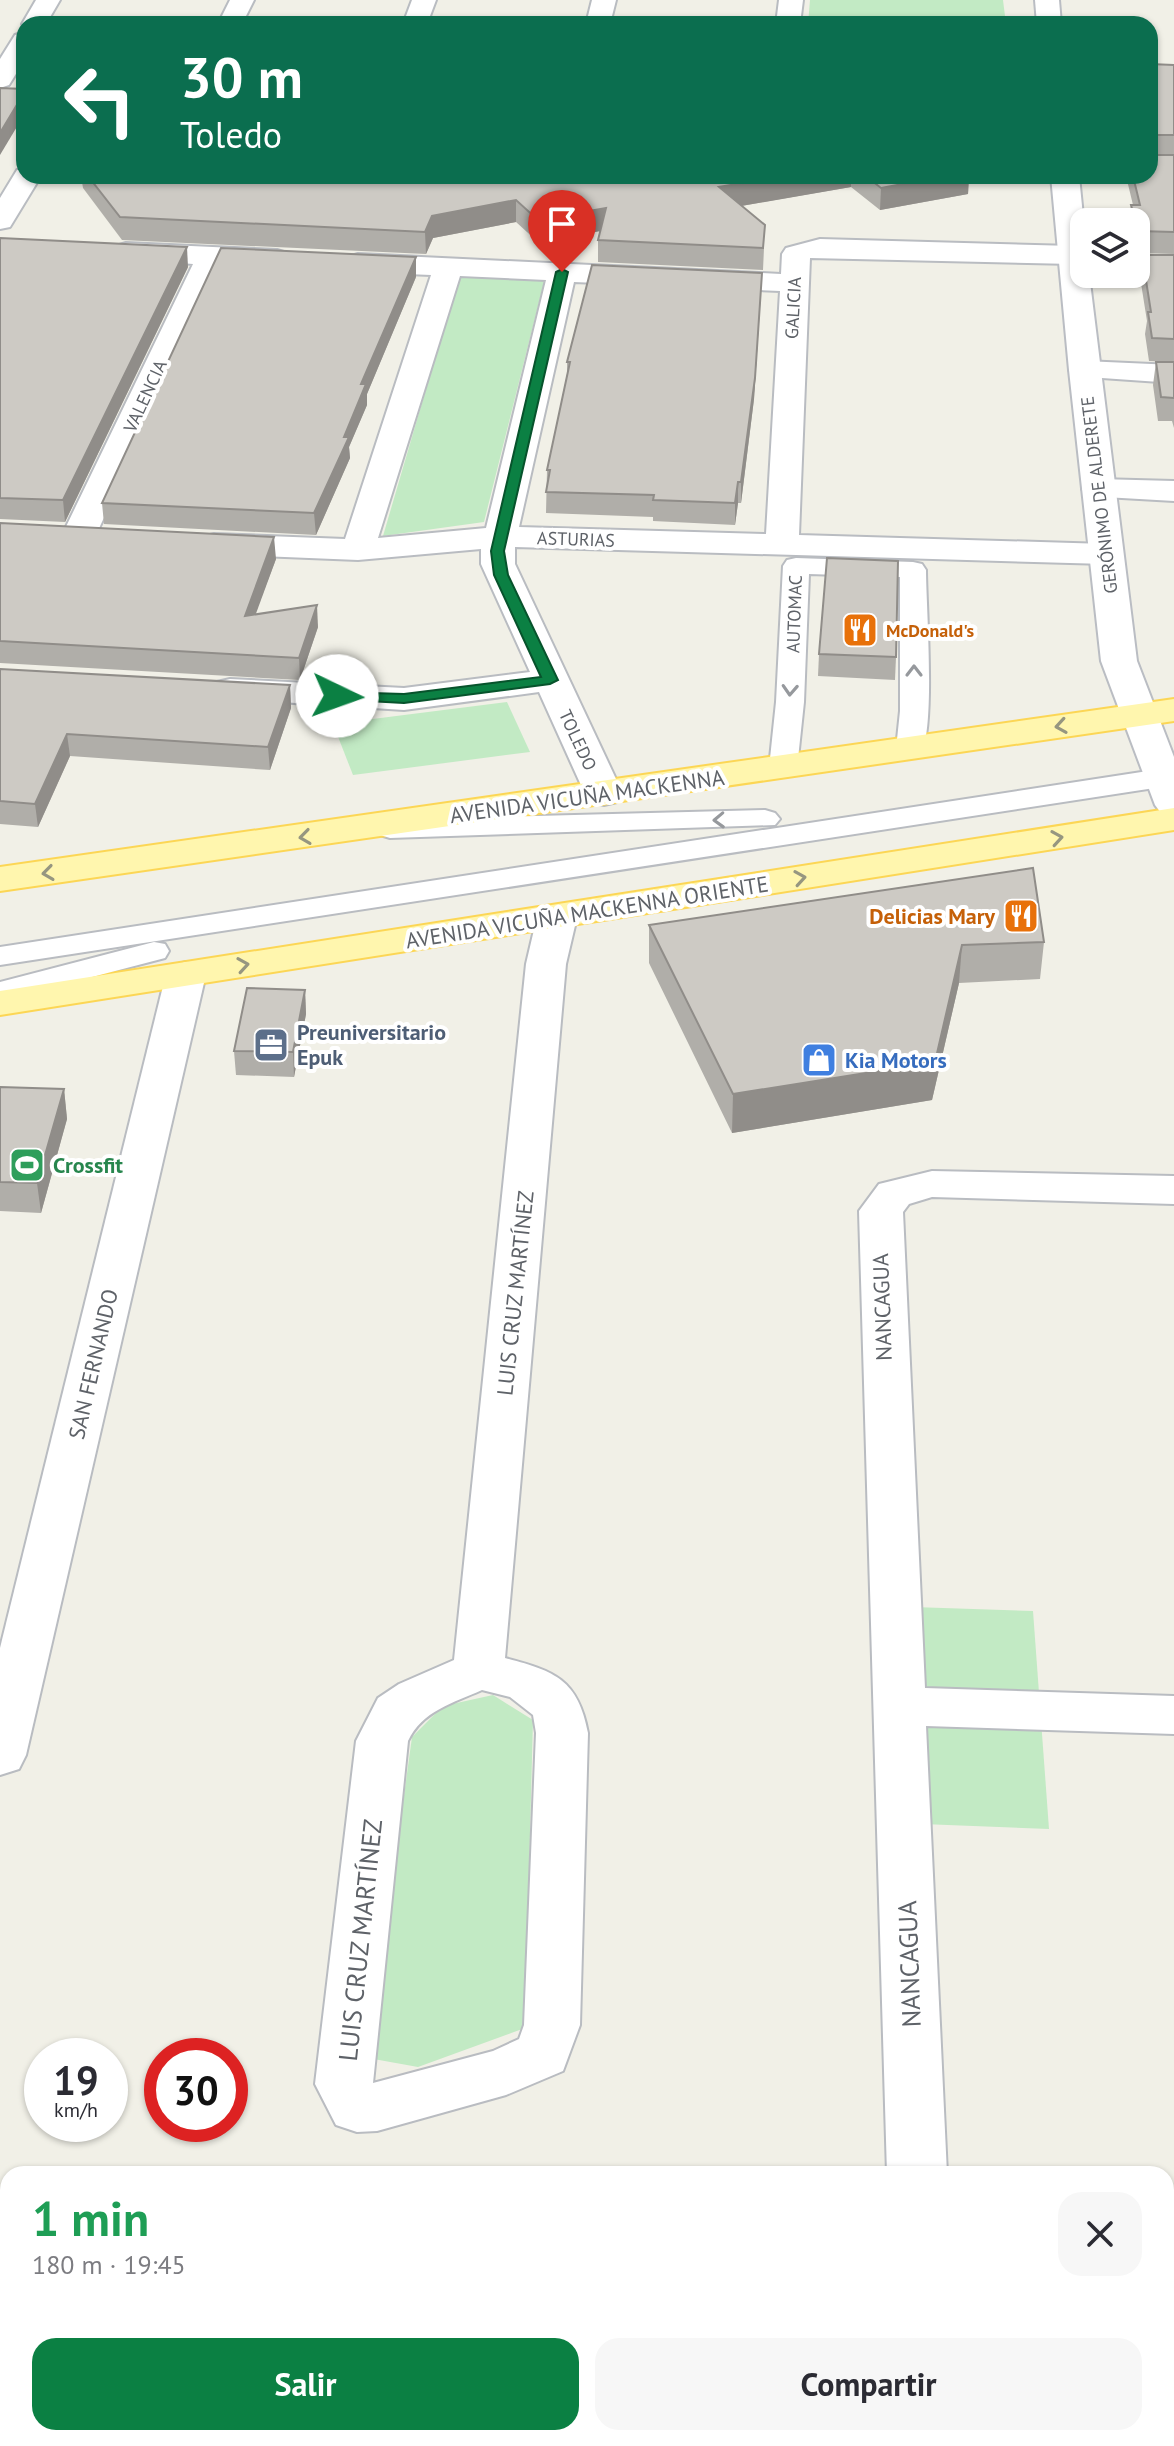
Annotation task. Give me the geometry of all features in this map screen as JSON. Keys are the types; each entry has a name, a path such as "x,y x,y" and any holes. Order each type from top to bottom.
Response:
{"main road":[{"name":"AVENIDA VICUÑA MACKENNA","path":"0,879 1156,712"},
{"name":"AVENIDA VICUÑA MACKENNA ORIENTE","path":"0,1003 1174,819"}],"street":[{"path":"0,80 16,53"},
{"path":"0,221 22,184"},
{"name":"GERÓNIMO DE ALDERETE","path":"1066,184 1070,211"},
{"name":"GALICIA","path":"782,544 796,254 812,248 1070,260"},
{"path":"106,251 306,261"},
{"name":"VALENCIA","path":"78,537 211,256"},
{"path":"338,262 795,283"},
{"path":"1150,265 1174,266"},
{"path":"358,550 448,267"},
{"name":"TOLEDO","path":"562,272 497,551 501,575 604,794"},
{"name":"GERÓNIMO DE ALDERETE","path":"1079,288 1084,370 1119,661 1156,712 1171,786"},
{"path":"1084,370 1174,374"},
{"path":"1098,489 1174,491"},
{"name":"ASTURIAS","path":"187,542 358,550 501,537 1106,554"},
{"path":"199,688 404,699 550,680"},
{"name":"LUIS CRUZ MARTÍNEZ","path":"478,1670 546,964 557,917"},
{"name":"SAN FERNANDO","path":"0,1755 186,974"},
{"name":"NANCAGUA","path":"917,2166 879,1221 885,1202 905,1189 932,1184 1174,1190"},
{"name":"LUIS CRUZ MARTÍNEZ","path":"478,1670 527,1683 557,1706 562,1733 552,2025 543,2054 506,2071 377,2107 357,2108 344,2084 382,1741 396,1712 478,1670"},
{"path":"899,1706 1174,1715"}],"lane":[{"name":"AUTOMAC","path":"783,768 790,702 796,566 913,570 914,711 910,749"},
{"path":"0,956 909,815 1171,786"},
{"path":"355,830 909,815"},
{"path":"0,992 331,905"}],"green space":[{"path":"810,0 1003,0 1005,16 809,16"},
{"path":"460,273 545,278 484,522 383,536"},
{"path":"507,702 530,752 353,775 333,724"},
{"path":"913,1607 1033,1611 1049,1829 922,1824"},
{"path":"493,1695 533,1720 525,2028 418,2067 368,2058 412,1737 443,1706"}],"building":[{"path":"1158,64 1174,65 1174,135 1158,135"},
{"path":"0,88 16,89 16,106 0,133"},
{"path":"1158,155 1174,155 1174,232 1150,231 1150,208 1132,208 1131,205 1140,205 1135,184 1158,184"},
{"path":"94,184 737,184 719,187 765,225 763,248 598,240 606,208 538,220 516,200 432,216 425,232 120,217"},
{"path":"876,184 903,184 881,188"},
{"path":"0,238 187,247 63,500 0,498"},
{"path":"221,248 416,257 361,384 366,384 344,437 349,437 314,513 102,503"},
{"path":"1150,255 1174,255 1174,339 1152,338 1148,312 1151,312 1147,288 1150,288"},
{"path":"592,265 762,273 755,378 741,482 738,482 735,503 653,500 654,495 546,492 550,470 547,470 570,362 567,362"},
{"path":"1156,362 1174,362 1174,398 1161,397"},
{"path":"0,523 274,537 245,616 317,605 299,658 0,641"},
{"name":"McDonald's","path":"827,558 898,561 896,657 819,654"},
{"path":"0,669 290,685 268,747 67,734 35,804 0,801"},
{"name":"Kia Motors","path":"1033,868 1044,942 962,945 935,1062 733,1094 649,925"},
{"path":"247,988 305,990 293,1052 234,1051"},
{"path":"0,1087 64,1089 37,1183 0,1182"}],"place":[{"name":"McDonald's","path":"860,630"},
{"name":"Delicias Mary","path":"1021,916"},
{"name":"Preuniversitario Epuk","path":"271,1045"},
{"name":"Kia Motors","path":"819,1060"},
{"name":"Crossfit","path":"27,1165"}],"route":[{"path":"337,696 404,699 550,680 501,575 497,551 562,272"}]}
